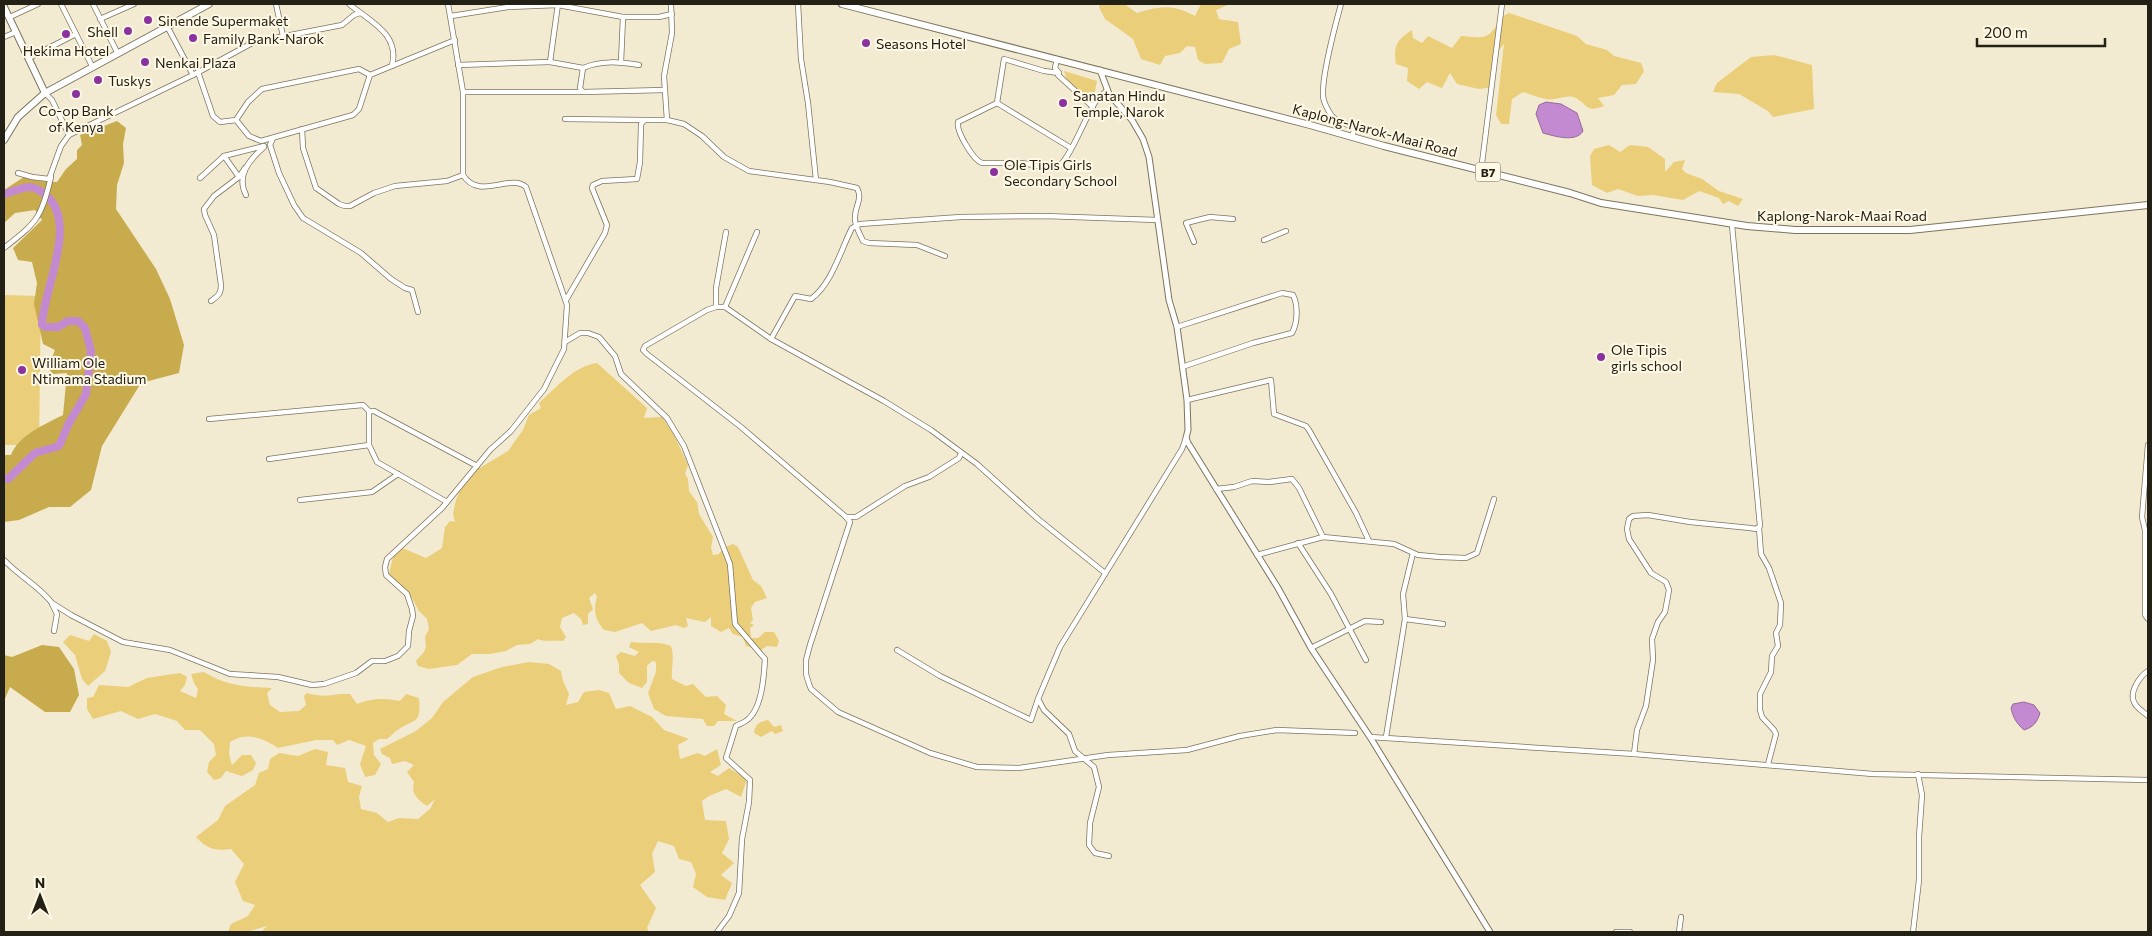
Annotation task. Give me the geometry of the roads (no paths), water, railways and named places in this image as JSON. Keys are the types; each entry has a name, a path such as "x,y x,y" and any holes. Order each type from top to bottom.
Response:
{"highway":[{"path":"4,140 18,117 45,93 209,4"},
{"name":"Kaplong-Narok-Maai Road","path":"842,4 1100,70 1601,204 1732,225 1795,230 1910,230 2148,205"},
{"path":"4,7 45,93"}],"main road":[{"path":"1100,70 1108,90 1118,106 1132,120 1145,144 1153,176 1157,220 1169,300 1177,327 1187,400 1188,430 1186,438 1312,648 1370,737 1490,932"}],"street":[{"path":"10,17 38,4"},
{"path":"61,4 92,66"},
{"path":"93,4 118,52"},
{"path":"100,19 134,4"},
{"path":"276,4 283,36"},
{"path":"349,4 390,38 394,51 392,66"},
{"path":"52,602 71,615 123,642 170,650 230,674 278,677 312,685 324,684 356,673 372,661 390,660 405,651 408,646 413,616 407,594 386,575 385,563 390,555 447,502 490,450 511,431 539,397 562,354 567,317 566,300 526,187 518,183 476,186 463,176 463,92 448,4"},
{"path":"451,16 508,7 558,4 622,17 659,17 672,14"},
{"path":"550,62 558,4"},
{"path":"667,120 664,90 666,64 672,33 671,4"},
{"path":"798,4 801,59 808,103 816,180"},
{"path":"1341,4 1323,83 1322,98 1332,117 1339,122 1352,126 1354,130 1352,137"},
{"path":"1481,171 1502,4"},
{"path":"4,248 34,224 44,208 61,146 69,135 193,75 251,43 342,25 354,15 360,13"},
{"path":"621,62 622,17"},
{"path":"166,26 193,75"},
{"path":"4,38 16,32"},
{"path":"29,58 76,34"},
{"path":"236,120 253,139 261,141 357,113 370,75 455,40"},
{"path":"997,103 1004,59 1044,71 1059,73"},
{"path":"1057,59 1055,68 1059,73 1058,75 1093,106"},
{"path":"458,65 550,62 583,68 598,63 621,62 639,65"},
{"path":"581,92 580,82 583,68"},
{"path":"198,72 213,116 220,122 236,120 248,102 262,89 359,69 370,75"},
{"path":"463,92 664,90"},
{"path":"997,103 958,122 958,130 976,161 982,163 1022,163 1056,169 1061,166 1093,106 1108,90"},
{"path":"45,93 52,100 69,135"},
{"path":"997,103 1070,148"},
{"path":"565,119 667,120 684,124 702,136 724,157 749,171 816,180 857,188 860,200 854,217 856,226 866,242 917,246 946,256"},
{"path":"566,300 605,233 607,225 592,188 593,185 602,181 637,179 640,162 641,124 645,120"},
{"path":"302,129 303,148 316,188 345,206 350,206 374,193 394,186 447,181 463,176"},
{"path":"210,301 218,296 221,291 221,285 214,234 204,209 214,196 239,177 245,168 274,138"},
{"path":"200,178 224,156 267,146"},
{"path":"267,146 294,205 303,218 362,253 391,279 412,290 418,312"},
{"path":"224,156 239,177"},
{"path":"245,168 241,187 246,195"},
{"path":"18,173 43,179 51,177"},
{"path":"771,339 795,296 811,299 817,294 838,262 851,231 860,224 961,217 1045,216 1157,220"},
{"path":"1194,242 1186,223 1210,217 1233,219"},
{"path":"1732,225 1761,554 1769,568 1781,603 1780,625 1776,633 1778,646 1772,656 1770,672 1760,694 1762,718 1776,734 1768,764"},
{"path":"1264,240 1286,231"},
{"path":"716,307 716,288 726,232"},
{"path":"725,307 757,232"},
{"path":"1177,327 1282,293 1293,295 1295,299 1296,320 1292,333 1253,343 1182,366"},
{"path":"1105,573 1058,536 977,464 931,430 884,401 771,339 725,307 716,307 708,310 645,346 644,351 690,389 741,427 850,522 815,624 806,660 806,674 811,689 838,712 930,753 968,766 984,768 1019,768 1108,755 1186,750 1240,736 1277,730 1356,733"},
{"path":"565,342 580,333 588,332 599,337 615,356 621,374 667,418 684,446 730,564 735,624 765,659 764,685 757,706 748,720 736,726 726,758 750,780 749,802 742,839 739,892 729,916 717,932"},
{"path":"1187,400 1271,380 1274,414 1306,426 1309,430 1356,513 1369,541"},
{"path":"209,418 353,404 363,405 369,411 374,411 414,431 477,466"},
{"path":"369,411 370,445 377,462 447,502"},
{"path":"897,650 940,676 1032,720 1038,699 1060,647 1182,449 1186,438"},
{"path":"269,459 370,445"},
{"path":"2148,445 2142,517 2145,530 2145,615 2148,619"},
{"path":"846,517 856,517 905,486 929,477 959,458 961,453"},
{"path":"300,500 372,492 398,474"},
{"path":"1216,489 1234,487 1252,481 1269,482 1292,479 1299,488 1323,537"},
{"path":"1257,555 1323,537 1394,544 1413,553 1466,558 1477,553 1494,499"},
{"path":"1634,754 1637,730 1646,706 1653,660 1652,639 1658,622 1665,612 1669,590 1666,582 1651,573 1629,539 1627,529 1629,519 1633,516 1648,515 1690,522 1759,528"},
{"path":"1298,543 1331,594 1366,660"},
{"path":"1386,737 1406,619 1403,594 1413,553"},
{"path":"4,560 22,578 46,594 52,602 57,614 54,631"},
{"path":"1406,619 1443,624"},
{"path":"1312,648 1365,621 1381,622"},
{"path":"2148,671 2141,677 2133,693 2134,703 2148,716"},
{"path":"1038,699 1044,710 1069,734 1075,751 1094,767 1099,786 1090,823 1089,845 1095,853 1109,856"},
{"path":"1370,737 1634,754 1873,774 2148,780"},
{"path":"1913,932 1919,880 1922,794 1918,774"},
{"path":"1679,932 1681,917"},
{"path":"1616,932 1630,932"}],"waterway":[{"path":"4,194 32,187 43,193 54,205 59,220 60,237 42,325 45,327 58,327 68,321 78,321 85,328 91,351 86,394 69,423 59,446 35,453 8,479 4,478"}],"place":[{"name":"Sinende Supermaket","path":"148,20"},
{"name":"Shell","path":"128,31"},
{"name":"Hekima Hotel","path":"66,34"},
{"name":"Family Bank-Narok","path":"193,38"},
{"name":"Seasons Hotel","path":"866,43"},
{"name":"Nenkai Plaza","path":"145,62"},
{"name":"Tuskys","path":"98,80"},
{"name":"Co-op Bank of Kenya","path":"76,94"},
{"name":"Sanatan Hindu Temple, Narok","path":"1063,103"},
{"name":"Ole Tipis Girls Secondary School","path":"994,172"},
{"name":"Ole Tipis girls school","path":"1601,357"},
{"name":"William Ole Ntimama Stadium","path":"22,370"}]}
